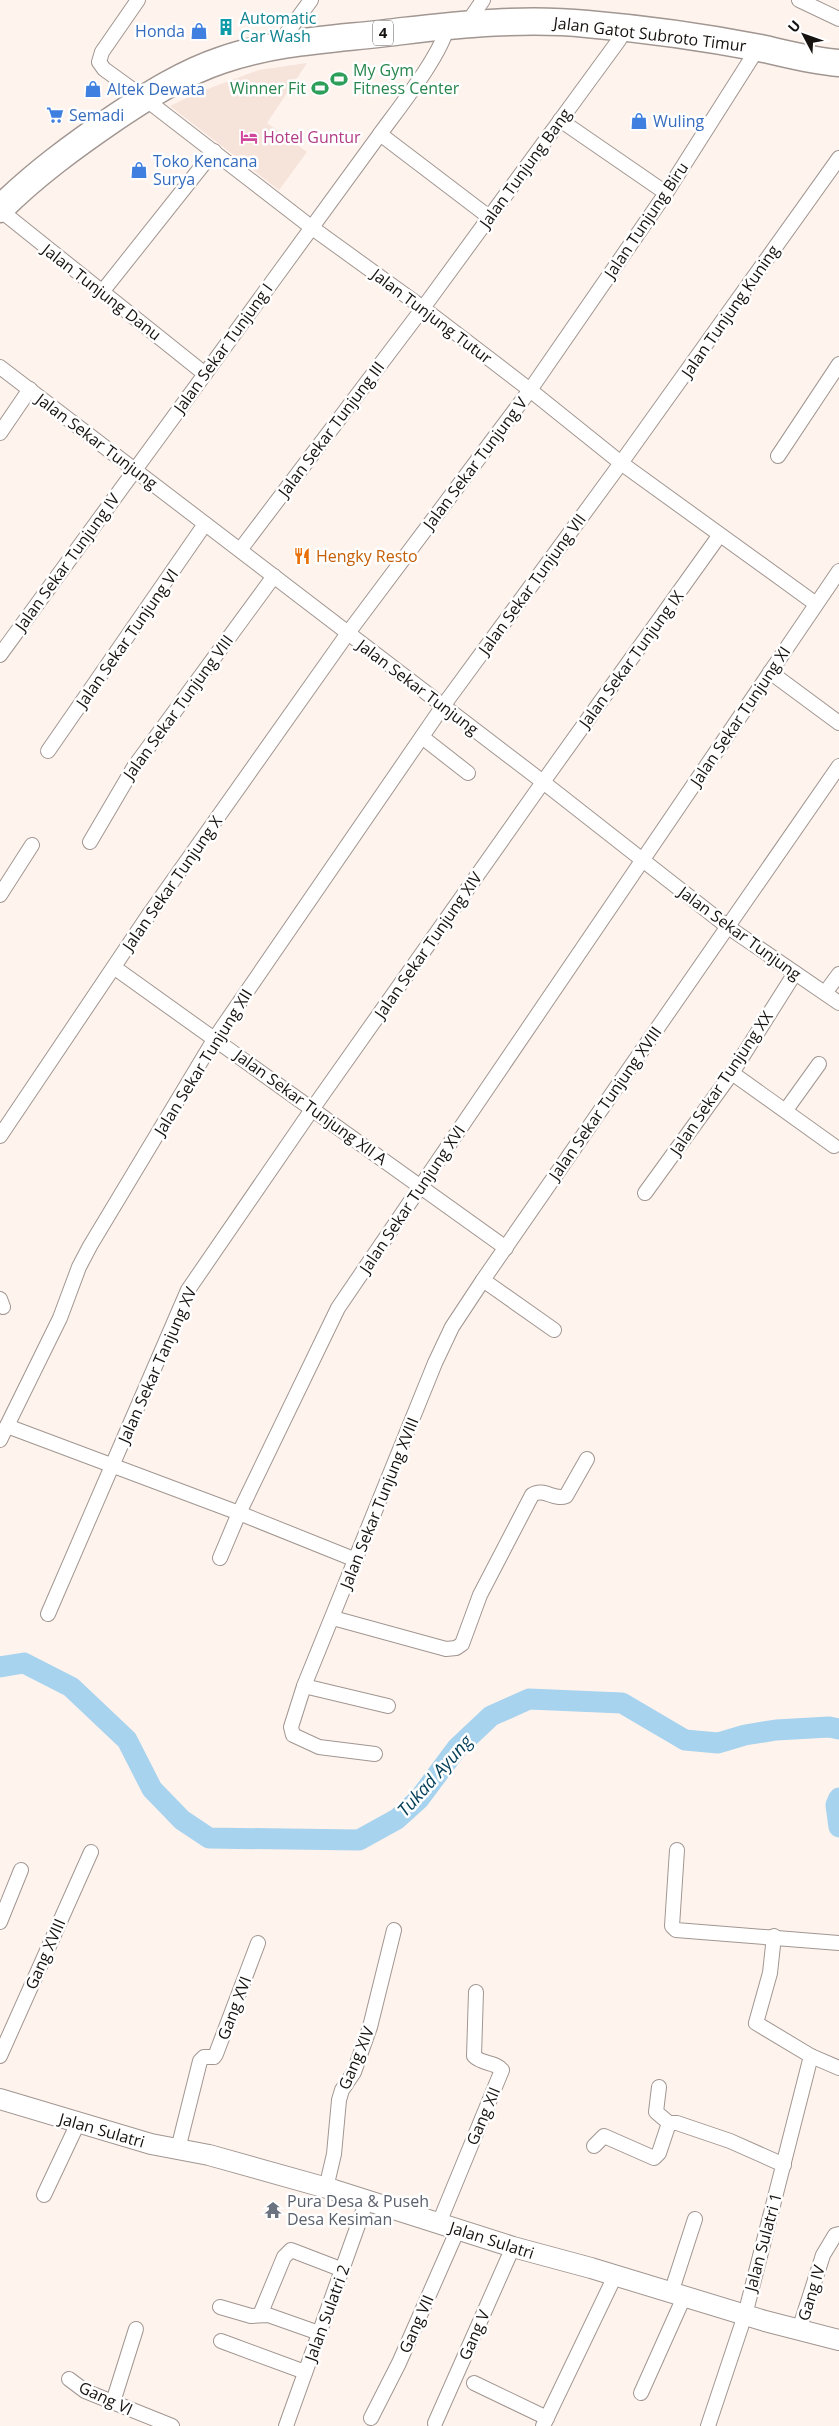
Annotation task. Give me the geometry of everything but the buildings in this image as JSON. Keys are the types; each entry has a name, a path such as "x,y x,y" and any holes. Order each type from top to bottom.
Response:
{"highway":[{"name":"Jalan Gatot Subroto Timur","path":"0,210 18,191 76,145 144,98 193,71 208,65 249,52 276,47 456,26 562,21 626,28 758,48 811,60 839,64"},
{"name":"4","path":"811,60 839,73"}],"main road":[{"name":"Jalan Sulatri","path":"0,2099 78,2123 178,2150 209,2155 326,2188 439,2222 513,2247 745,2315 839,2340"}],"street":[{"name":"Jalan Tunjung Tutur","path":"138,0 106,46 99,62 104,69 214,151 311,227 423,308 530,390 621,464 816,604"},
{"path":"276,47 311,0"},
{"name":"Jalan Sekar Tunjung I","path":"134,469 380,134 428,65 445,36 482,0"},
{"path":"799,0 839,19"},
{"name":"Jalan Tunjung Bang","path":"423,308 626,28"},
{"name":"Jalan Tunjung Biru","path":"530,390 666,193 758,48"},
{"path":"560,120 666,193"},
{"path":"380,134 489,218"},
{"path":"102,292 214,151"},
{"name":"Jalan Tunjung Kuning","path":"621,464 839,158"},
{"name":"Jalan Tunjung Danu","path":"0,210 205,374"},
{"name":"Jalan Sekar Tunjung III","path":"240,550 423,308"},
{"path":"778,456 839,364"},
{"name":"Jalan Sekar Tunjung","path":"0,366 543,782 728,927 839,1004"},
{"path":"0,432 30,389"},
{"name":"Jalan Sekar Tunjung V","path":"348,633 530,390"},
{"name":"Jalan Sekar Tunjung VII","path":"443,706 621,464"},
{"name":"Jalan Sekar Tunjung IV","path":"0,655 134,469"},
{"name":"Jalan Sekar Tunjung VI","path":"48,751 205,524"},
{"name":"Jalan Sekar Tunjung IX","path":"543,782 719,536"},
{"name":"Jalan Sekar Tunjung XI","path":"642,861 839,571"},
{"name":"Jalan Sekar Tunjung VIII","path":"90,842 134,767 274,576"},
{"name":"Jalan Sekar Tunjung X","path":"0,1136 115,968 150,913 348,633"},
{"path":"770,672 839,723"},
{"name":"Jalan Sekar Tunjung XII","path":"0,1440 60,1318 79,1267 90,1246 215,1038 443,706"},
{"path":"422,737 468,773"},
{"name":"Jalan Sekar Tunjung XVIII","path":"375,1754 320,1747 303,1741 291,1732 291,1727 304,1686 435,1363 452,1327 483,1280 839,766"},
{"name":"Jalan Sekar Tunjung XIV","path":"313,1108 543,782"},
{"path":"0,895 32,845"},
{"name":"Jalan Sekar Tunjung XVI","path":"220,1558 239,1513 338,1308 642,861"},
{"name":"Jalan Sekar Tunjung XII A","path":"115,968 506,1248"},
{"name":"Jalan Sekar Tunjung XX","path":"645,1193 732,1073 795,973"},
{"path":"825,993 839,974"},
{"path":"786,1110 819,1064"},
{"path":"732,1073 834,1146"},
{"name":"Jalan Sekar Tanjung XV","path":"48,1614 188,1290 313,1108"},
{"path":"483,1280 554,1330"},
{"path":"7,1426 239,1513 356,1560"},
{"path":"333,1618 446,1649 456,1648 462,1644 466,1637 480,1595 532,1495 542,1492 559,1498 566,1496 587,1459"},
{"path":"304,1686 388,1706"},
{"path":"678,1850 672,1926 676,1930 774,1936 839,1943"},
{"name":"Gang XVIII","path":"0,2056 91,1852"},
{"path":"0,1922 21,1870"},
{"name":"Gang XIV","path":"326,2188 334,2154 339,2100 342,2090 354,2072 367,2036 394,1930"},
{"path":"774,1936 770,1973 756,2023 810,2056 839,2068"},
{"name":"Gang XVI","path":"178,2150 200,2061 204,2057 214,2057 217,2052 258,1943"},
{"name":"Gang XII","path":"439,2222 502,2070 498,2066 474,2056 476,1992"},
{"name":"Jalan Sulatri 1","path":"708,2426 745,2315 810,2056"},
{"path":"659,2087 656,2112 669,2123 677,2123 730,2141 784,2165"},
{"path":"44,2195 78,2123"},
{"path":"594,2146 604,2136 654,2158 659,2152 669,2123"},
{"name":"Jalan Sulatri 2","path":"286,2426 367,2200"},
{"path":"641,2392 678,2295 695,2219"},
{"name":"Gang VII","path":"371,2418 406,2348 458,2229"},
{"name":"Gang IV","path":"799,2330 823,2255 834,2235 839,2234"},
{"name":"Gang V","path":"435,2424 513,2247"},
{"path":"260,2315 284,2257 291,2250 343,2270"},
{"path":"474,2383 545,2422 615,2276"},
{"path":"220,2307 251,2316 268,2315 318,2333"},
{"path":"113,2402 136,2329"},
{"path":"221,2341 305,2372"},
{"name":"Gang VI","path":"70,2380 85,2391 172,2426"}],"shaded area":[{"name":"Hotel Guntur","path":"307,63 267,123 307,152 279,190 170,106 197,93 259,70"}],"waterway":[{"name":"Tukad Ayung","path":"0,1667 24,1663 71,1687 127,1740 152,1789 182,1820 209,1838 359,1840 397,1819 419,1799 457,1748 491,1716 529,1699 622,1703 685,1740 718,1743 745,1735 776,1730 829,1727 839,1729"},
{"name":"Tukad Ayung","path":"839,1798 836,1805 839,1827"}],"place":[{"name":"Automatic Car Wash","path":"226,27"},
{"name":"Honda","path":"199,31"},
{"name":"My Gym Fitness Center","path":"339,79"},
{"name":"Winner Fit","path":"320,88"},
{"name":"Altek Dewata","path":"93,89"},
{"name":"Semadi","path":"55,115"},
{"name":"Wuling","path":"639,121"},
{"name":"Hotel Guntur","path":"249,137"},
{"name":"Toko Kencana Surya","path":"139,170"},
{"name":"Hengky Resto","path":"302,556"},
{"name":"Pura Desa & Puseh Desa Kesiman","path":"273,2210"}]}
